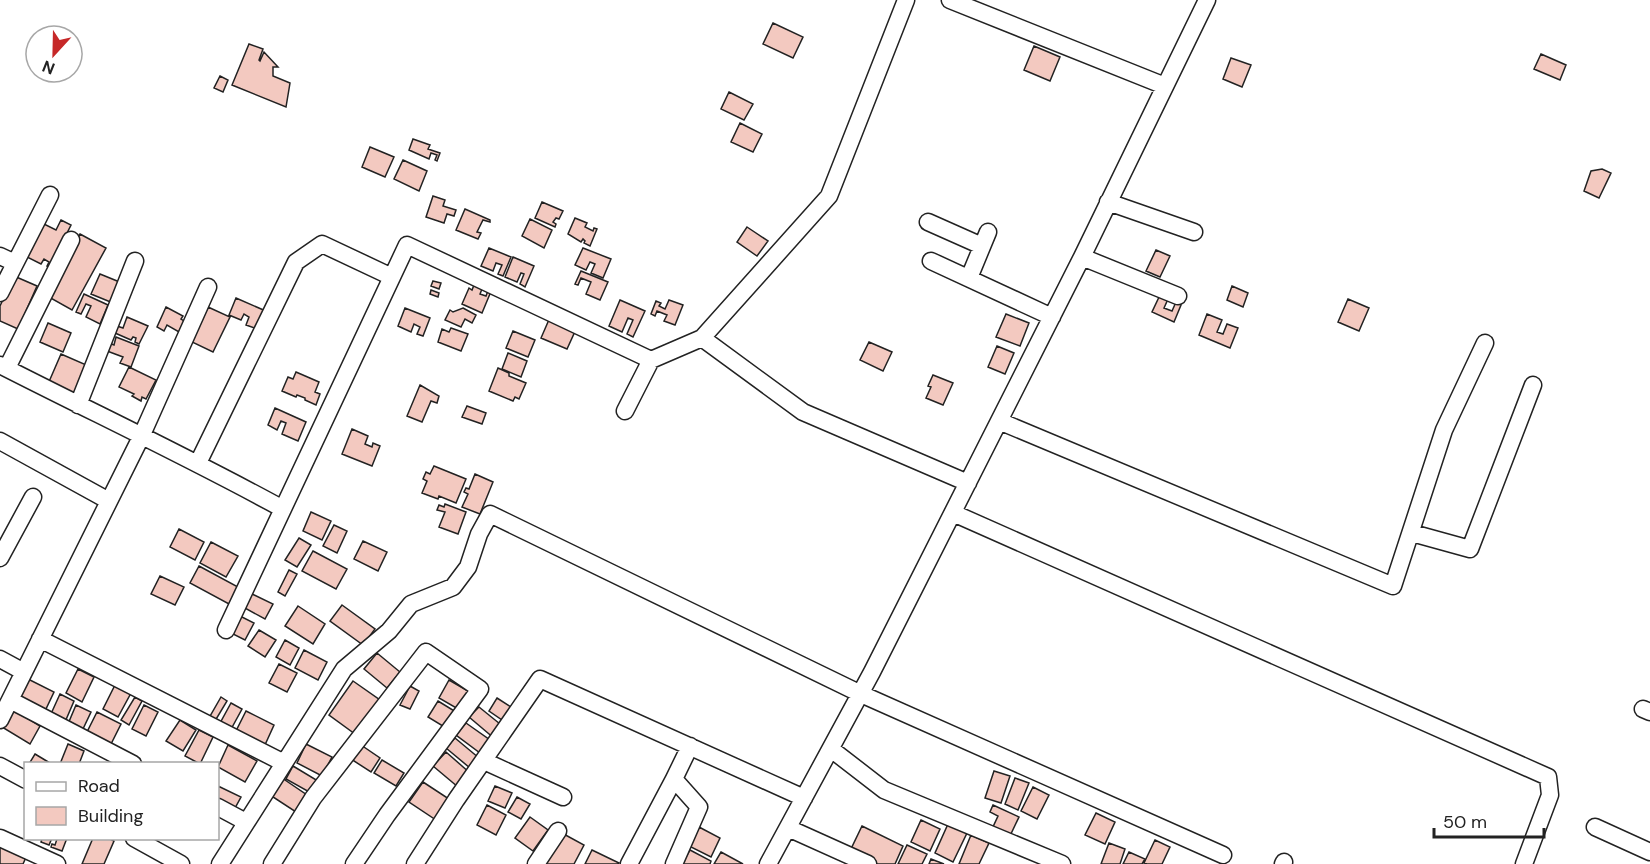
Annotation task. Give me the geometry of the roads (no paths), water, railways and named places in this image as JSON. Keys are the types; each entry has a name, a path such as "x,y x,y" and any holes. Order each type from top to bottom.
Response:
{"street":[{"path":"625,411 651,360 702,338 829,196 906,0"},
{"path":"950,0 1165,86"},
{"path":"768,864 861,694 1052,317 1207,0"},
{"path":"0,293 8,260 50,195"},
{"path":"1107,202 1194,232"},
{"path":"928,222 985,239 969,278"},
{"path":"71,240 4,367 141,437 198,463 283,509"},
{"path":"198,463 296,262 322,244 392,278"},
{"path":"226,630 407,245 651,360"},
{"path":"1082,256 1178,296"},
{"path":"78,405 135,261"},
{"path":"931,261 1052,317"},
{"path":"0,720 141,437 208,287"},
{"path":"702,338 803,412 968,483"},
{"path":"999,421 1393,586 1444,430 1485,343"},
{"path":"1412,532 1470,549 1533,385"},
{"path":"0,441 109,501"},
{"path":"0,558 33,497"},
{"path":"952,513 1548,777 1550,795 1524,864"},
{"path":"220,864 344,669 389,631 411,604 453,587 468,567 479,534 490,514 861,694 1222,855"},
{"path":"40,639 284,764"},
{"path":"272,864 314,798 426,652 480,689 387,815 354,864"},
{"path":"0,659 24,672"},
{"path":"415,864 540,679 804,798"},
{"path":"10,700 129,762"},
{"path":"629,864 690,746"},
{"path":"831,749 884,789 1062,864"},
{"path":"484,761 563,798"},
{"path":"0,766 24,779"},
{"path":"674,779 699,807 674,864"},
{"path":"219,808 246,822"},
{"path":"1595,827 1650,852"},
{"path":"788,828 868,864"},
{"path":"536,864 558,831"},
{"path":"0,838 57,864"},
{"path":"138,840 181,864"}]}
